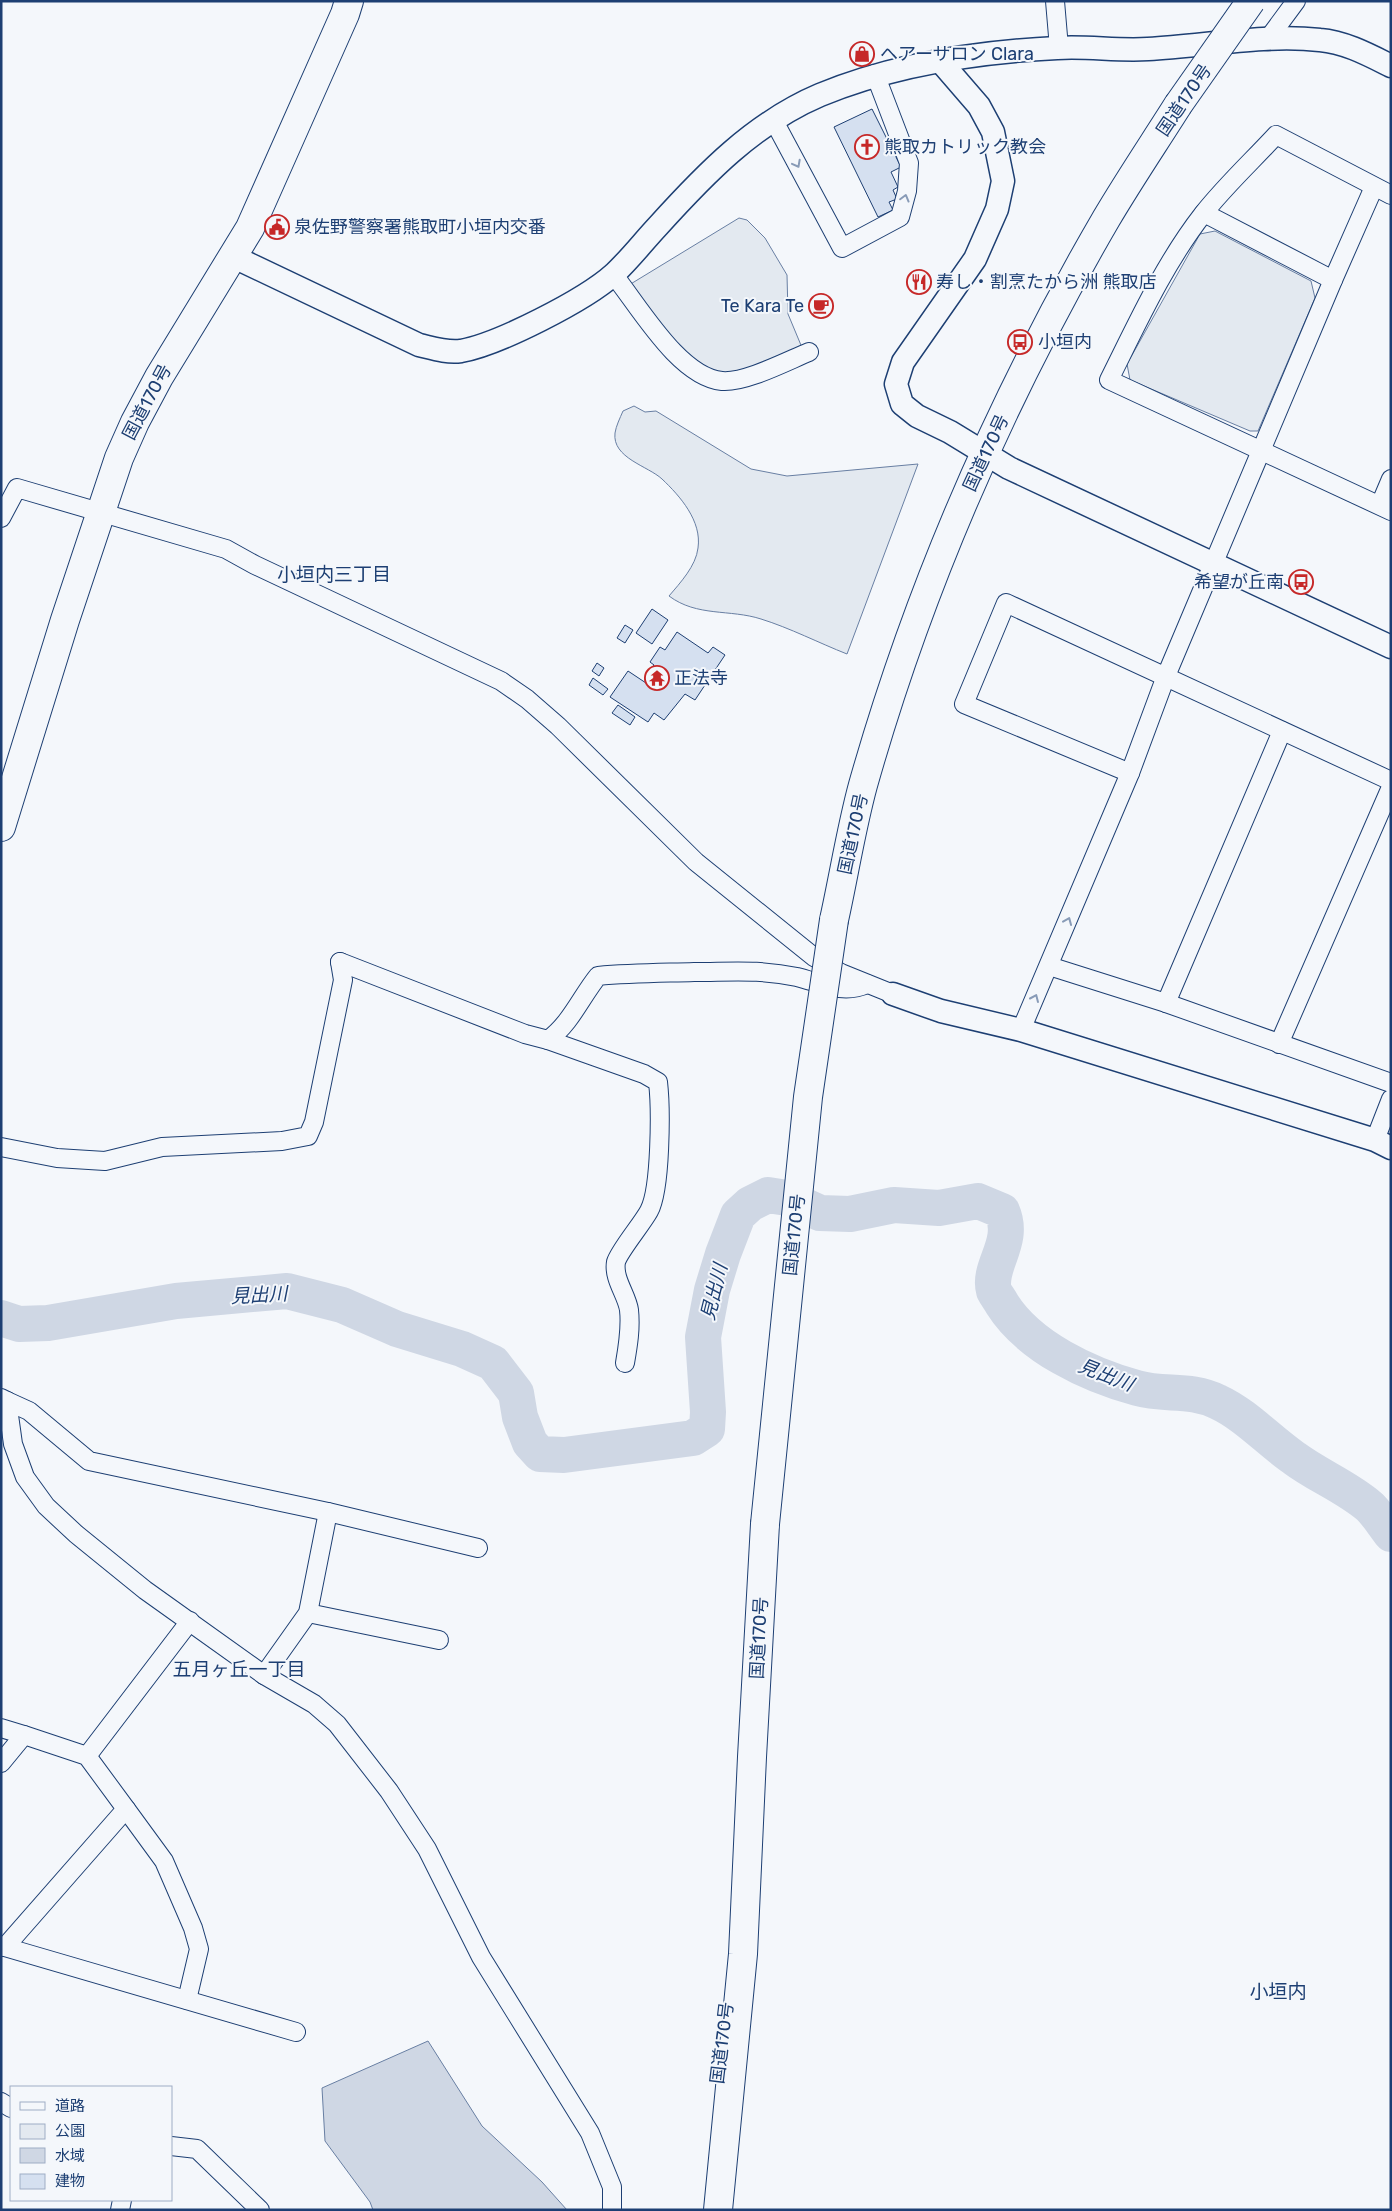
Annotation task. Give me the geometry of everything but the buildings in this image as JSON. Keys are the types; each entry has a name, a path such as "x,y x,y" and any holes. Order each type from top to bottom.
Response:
{"highway":[{"name":"国道170号","path":"1,827 118,458 135,422 187,330 234,257 250,228 345,14 349,1"},
{"name":"国道170号","path":"718,2210 744,1954 752,1757 766,1524 808,1097 834,920 863,786 898,675 948,541 984,452 1065,292 1093,242 1178,105 1252,1"},
{"name":"国道170号","path":"702,2210 730,1976 752,1757"}],"street":[{"path":"1055,1 1059,48"},
{"path":"1268,39 1296,1"},
{"path":"234,257 419,344 439,350 459,351 488,343 570,304 613,274 714,166 752,134 817,96 874,74 907,66 997,53 1059,48 1145,50 1268,39 1322,40 1362,51 1391,66"},
{"path":"941,62 979,106 992,132 999,156 1003,181 997,209 976,259 903,362 896,384 902,404 917,416 984,452 1009,468 1391,647"},
{"path":"774,121 842,248 900,217 907,191 909,164 874,74"},
{"path":"1391,195 1276,135 1204,213 1150,299 1109,380 1262,453 1385,508 1391,479"},
{"path":"1021,1030 1130,773 1166,676 1374,187"},
{"path":"1204,213 1333,280"},
{"path":"613,274 680,360 686,366 706,376 723,381 754,375 809,352"},
{"path":"1,518 17,488 226,549 501,681 527,699 558,726 696,862 814,957 841,973 867,984 940,1011 1021,1030 1383,1144 1391,1099"},
{"path":"1130,773 964,704 1006,603 1391,781"},
{"path":"1166,1003 1282,731"},
{"path":"1279,1044 1391,787"},
{"path":"1,1146 57,1158 105,1161 162,1147 282,1141 308,1136 314,1122 343,980 340,962 507,1028 548,1040 634,1071 658,1082 659,1124 654,1196 650,1209 616,1262 618,1278 629,1309 629,1339 624,1363"},
{"path":"1049,966 1166,1003 1391,1083"},
{"path":"548,1040 566,1023 598,976 652,972 763,970 815,981 841,990 857,989 867,984"},
{"path":"4,1400 29,1411 89,1461 328,1512 478,1548"},
{"path":"4,1400 13,1444 25,1476 46,1506 145,1590 264,1675 314,1704 337,1724 389,1791 421,1841 480,1957 590,2132 612,2187 612,2210"},
{"path":"264,1675 308,1613 328,1512"},
{"path":"308,1613 439,1640"},
{"path":"87,1756 190,1621"},
{"path":"1,1728 87,1756 164,1861 193,1928 199,1949 187,2000"},
{"path":"1,1763 24,1735"},
{"path":"126,1809 3,1946 296,2032"},
{"path":"172,2146 197,2149 260,2210"}],"green space":[{"path":"739,218 747,220 765,238 787,275 788,314 803,350 746,371 726,374 691,363 629,285"},
{"path":"1215,231 1311,281 1315,298 1258,431 1250,431 1130,380 1127,364 1200,234"},
{"path":"634,406 645,412 656,411 751,469 787,476 918,464 847,654 761,619 702,610 680,603 669,596 687,574 697,555 697,528 682,501 669,486 656,474 632,461 619,449 615,433 617,425 623,411"}],"water":[{"path":"428,2041 482,2126 542,2182 567,2210 373,2210 370,2202 325,2141 322,2088"}],"waterway":[{"name":"見出川","path":"1,1318 19,1324 48,1323 176,1301 287,1291 342,1305 397,1329 462,1349 493,1363 516,1393 520,1417 530,1443 540,1454 564,1455 693,1438 707,1429 708,1412 703,1337 712,1290 723,1254 738,1215 750,1204 768,1195 787,1198 820,1213 850,1214 894,1205 939,1208 978,1201 1002,1211 1005,1223 1004,1244 994,1272 994,1291 1014,1319 1044,1346 1080,1367 1137,1388 1158,1392 1197,1395 1228,1407 1284,1451 1370,1507 1391,1534"}],"place":[{"name":"ヘアーサロン Clara","path":"862,54"},
{"name":"熊取カトリック教会","path":"867,147"},
{"name":"泉佐野警察署熊取町小垣内交番","path":"277,227"},
{"name":"寿し・割烹たから洲 熊取店","path":"919,282"},
{"name":"Te Kara Te","path":"821,306"},
{"name":"小垣内","path":"1020,342"},
{"name":"希望が丘南","path":"1301,582"},
{"name":"正法寺","path":"657,678"}],"district":[{"name":"小垣内三丁目","path":"334,574"},
{"name":"五月ヶ丘一丁目","path":"239,1669"},
{"name":"小垣内","path":"1278,1991"}]}
